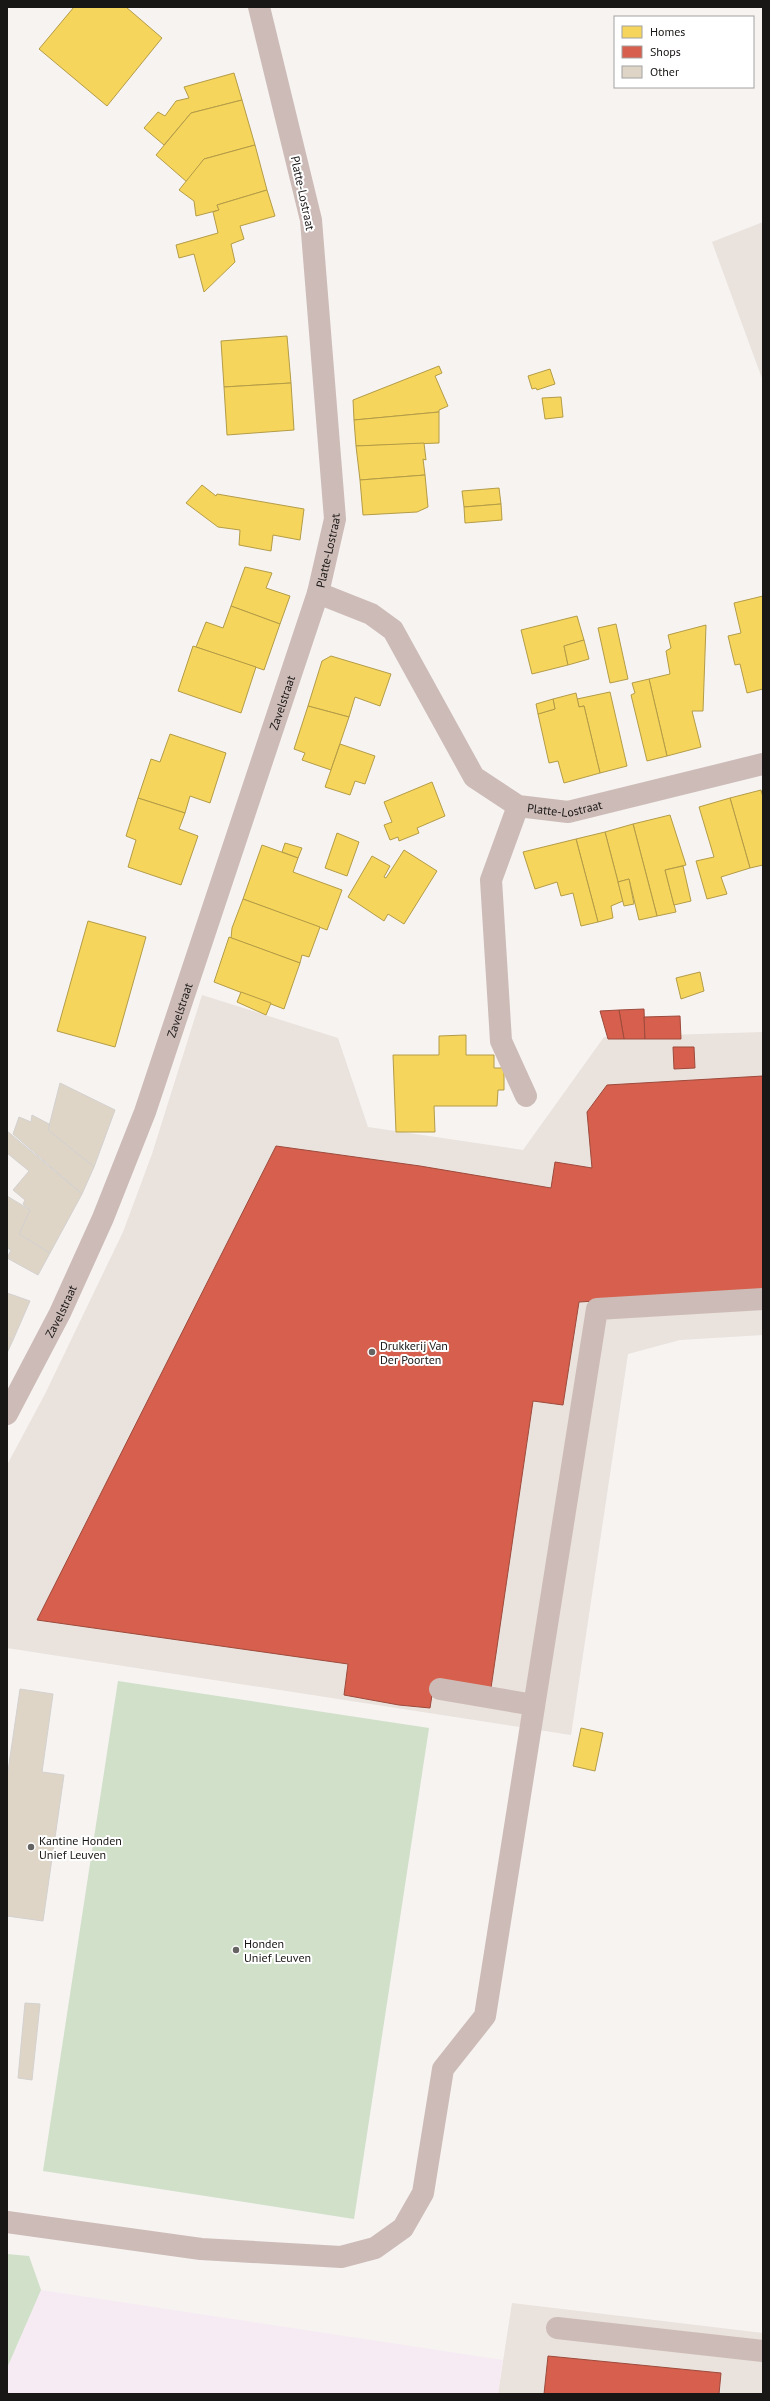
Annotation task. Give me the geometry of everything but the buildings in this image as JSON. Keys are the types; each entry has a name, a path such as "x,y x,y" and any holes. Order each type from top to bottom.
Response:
{"street":[{"name":"Platte-Lostraat","path":"259,7 311,220 335,519 318,593 371,614 393,630 474,777 518,806 568,812 763,764"},
{"name":"Zavelstraat","path":"7,1414 60,1313 100,1225 145,1112 318,593"},
{"path":"518,806 491,880 501,1041 526,1096"},
{"path":"7,2222 201,2249 341,2256 375,2248 403,2228 423,2193 443,2069 485,2016 597,1309 763,1299"},
{"path":"440,1689 534,1706"},
{"path":"557,2328 763,2351"}],"shaded area":[{"path":"763,222 763,381 712,242"},
{"name":"Drukkerij Van Der Poorten","path":"202,995 338,1038 368,1127 523,1150 604,1037 763,1032 763,1335 680,1340 628,1354 571,1735 7,1648 7,1465 45,1394 123,1232 152,1154"},
{"path":"41,2290 503,2360 498,2394 7,2394 7,2368"},
{"path":"512,2303 763,2333 763,2394 498,2394"}],"green space":[{"name":"Honden Unief Leuven","path":"118,1681 429,1728 354,2219 43,2171"},
{"path":"7,2254 29,2256 41,2290 7,2368"}],"place":[{"name":"Drukkerij Van Der Poorten","path":"372,1352"},
{"name":"Kantine Honden Unief Leuven","path":"31,1847"},
{"name":"Honden Unief Leuven","path":"236,1950"}]}
